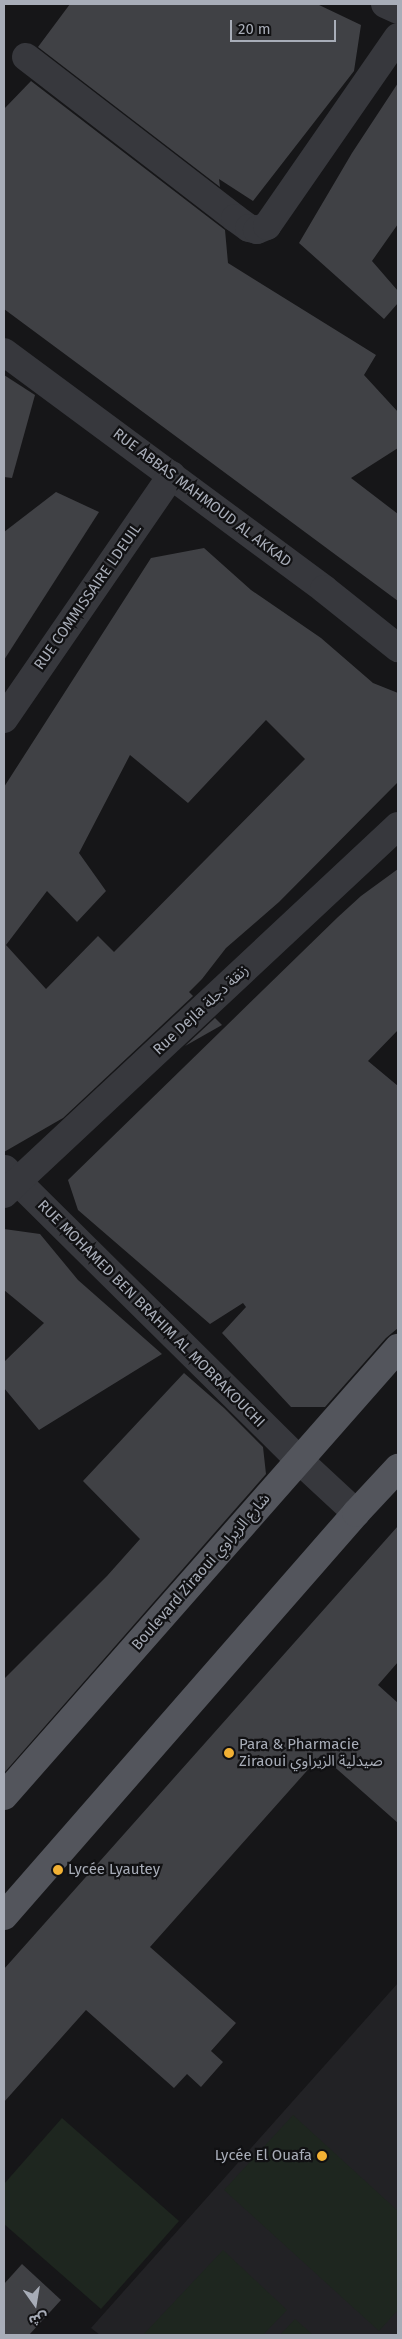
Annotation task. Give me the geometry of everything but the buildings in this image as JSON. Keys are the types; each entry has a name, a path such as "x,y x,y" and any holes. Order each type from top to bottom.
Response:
{"main road":[{"name":"Boulevard Ziraoui شارع الزيراوي","path":"4,1796 398,1348"},
{"path":"4,1916 356,1513 398,1468"}],"street":[{"path":"385,4 398,10"},
{"path":"26,57 235,218 249,228 256,230 267,226 398,37"},
{"name":"RUE ABBAS MAHMOUD AL AKKAD","path":"4,352 324,589 398,648"},
{"name":"RUE COMMISSAIRE LDEUIL","path":"4,719 172,476"},
{"name":"Rue Dejla زنقة دجلة","path":"8,1181 398,826"},
{"name":"RUE MOHAMED BEN BRAHIM AL MOBRAKOUCHI","path":"8,1181 356,1513"}],"shaded area":[{"name":"Lycée El Ouafa","path":"398,1983 398,2335 100,2335 91,2328"},
{"path":"293,2115 398,2211 398,2310 379,2331 224,2190"},
{"path":"62,2118 179,2221 101,2309 4,2224 4,2184"},
{"path":"223,2250 287,2310 263,2335 143,2335"},
{"path":"295,2319 313,2335 280,2335"}],"place":[{"name":"Para & Pharmacie Ziraoui صيدلية الزيراوي","path":"229,1753"},
{"name":"Lycée Lyautey","path":"58,1870"},
{"name":"Lycée El Ouafa","path":"322,2156"}]}
